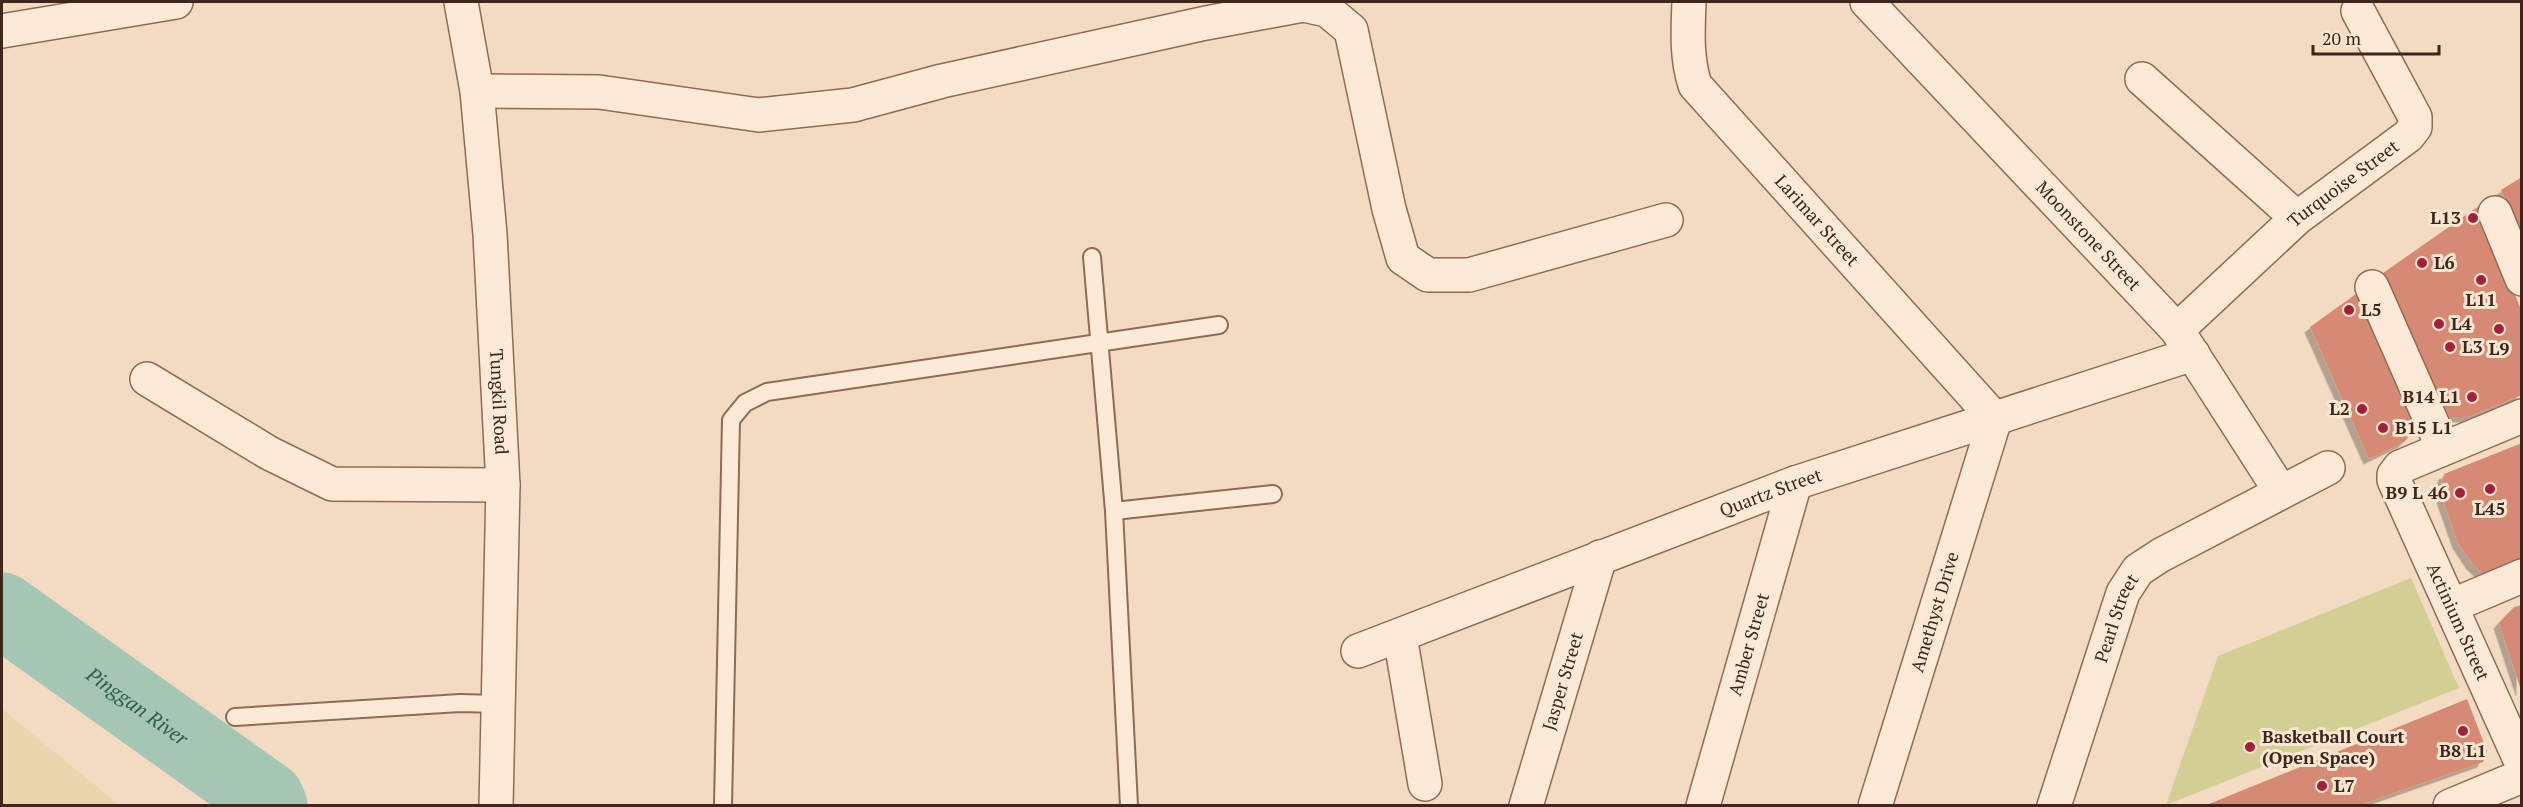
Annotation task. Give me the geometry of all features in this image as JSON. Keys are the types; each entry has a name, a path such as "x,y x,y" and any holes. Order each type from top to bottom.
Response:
{"street":[{"path":"2,31 176,2"},
{"name":"Tungkil Road","path":"461,2 477,91 490,234 503,485 496,806"},
{"name":"Larimar Street","path":"1689,2 1688,46 1690,69 1695,84 1995,419"},
{"name":"Moonstone Street","path":"1867,2 2185,342 2281,492"},
{"path":"477,91 599,92 759,115 853,105 1204,12 1303,5 1326,10 1351,30 1389,208 1403,258 1428,275 1469,275 1666,220"},
{"name":"Turquoise Street","path":"2185,342 2297,218 2408,136 2415,127 2415,117 2358,10"},
{"path":"2142,79 2297,218"},
{"path":"2495,213 2522,279"},
{"path":"2372,287 2443,448 2522,416"},
{"name":"Quartz Street","path":"1358,651 1796,483 1995,419 2185,342"},
{"path":"147,379 269,453 332,484 503,485"},
{"name":"Amethyst Drive","path":"1875,806 1995,419"},
{"name":"Actinium Street","path":"2443,448 2400,467 2394,475 2394,480 2520,757"},
{"name":"Pearl Street","path":"2054,806 2123,593 2138,570 2161,555 2328,468"},
{"name":"Amber Street","path":"1703,806 1796,483"},
{"name":"Jasper Street","path":"1526,806 1600,557"},
{"path":"2451,606 2522,576"},
{"path":"1400,636 1425,784"},
{"path":"2450,806 2520,757"}],"lane":[{"path":"1092,257 1114,511 1129,806"},
{"path":"723,806 730,420 745,403 767,392 1219,325"},
{"path":"1114,511 1273,494"},
{"path":"236,717 460,703 499,704"}],"shaded area":[{"name":"Basketball Court (Open Space)","path":"2411,578 2459,688 2166,805 2218,656"},
{"path":"2,709 119,805 2,805"}],"building":[{"path":"2522,177 2522,236 2501,190"},
{"path":"2479,206 2522,312 2522,395 2468,417 2447,417 2383,273"},
{"path":"2356,294 2413,419 2412,433 2404,442 2369,459 2310,327"},
{"path":"2522,443 2522,563 2487,578 2472,564 2458,543 2443,500 2441,486 2444,474"},
{"path":"2522,605 2521,690 2499,623 2514,607"},
{"path":"2467,699 2487,751 2483,762 2357,806 2204,806"}],"waterway":[{"name":"Pinggan River","path":"2,610 267,799 270,806"}],"place":[{"name":"L13","path":"2473,218"},
{"name":"L6","path":"2422,263"},
{"name":"L11","path":"2481,280"},
{"name":"L5","path":"2349,310"},
{"name":"L4","path":"2439,324"},
{"name":"L9","path":"2499,329"},
{"name":"L3","path":"2450,347"},
{"name":"B14 L1","path":"2472,397"},
{"name":"L2","path":"2362,409"},
{"name":"B15 L1","path":"2383,428"},
{"name":"L45","path":"2490,489"},
{"name":"B9 L 46","path":"2460,493"},
{"name":"B8 L1","path":"2463,731"},
{"name":"Basketball Court (Open Space)","path":"2250,747"},
{"name":"L7","path":"2322,786"}]}
